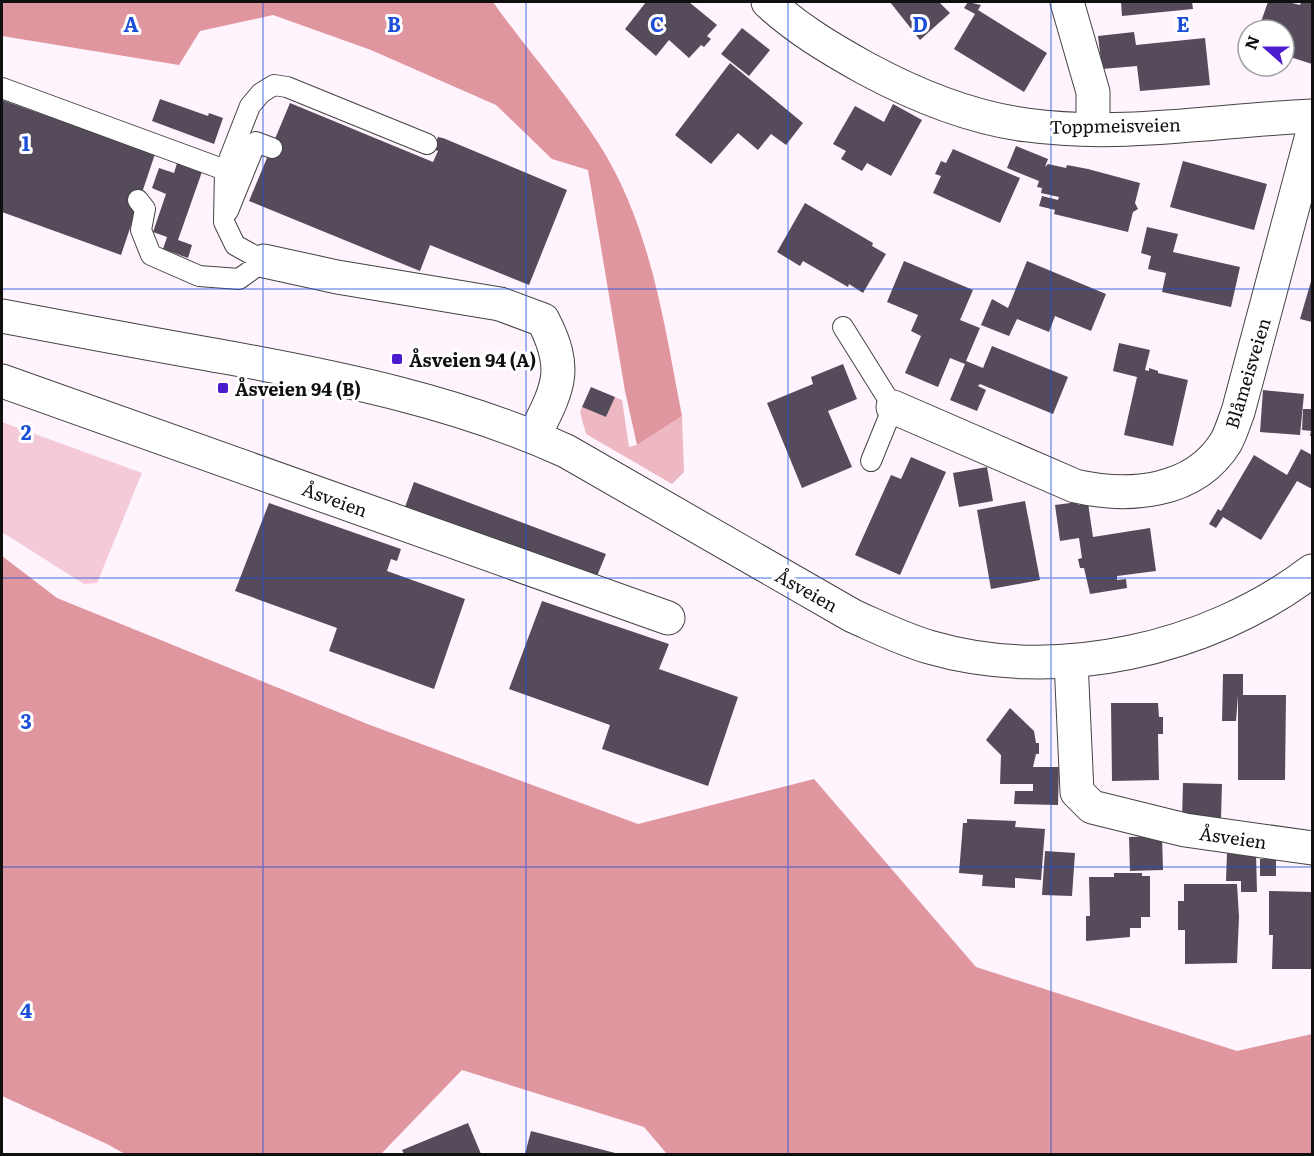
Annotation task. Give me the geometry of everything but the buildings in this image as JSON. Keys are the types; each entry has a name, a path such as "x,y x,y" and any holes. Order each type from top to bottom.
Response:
{"street":[{"name":"Toppmeisveien","path":"768,2 787,19 894,84 951,106 1028,125 1094,129 1312,116"},
{"path":"1067,2 1093,92 1094,129"},
{"name":"Blåmeisveien","path":"893,407 1075,486 1106,493 1134,493 1185,480 1209,463 1226,442 1238,412 1312,135"},
{"path":"264,261 337,277 500,304 543,320 557,348 560,374 534,436"},
{"name":"Åsveien","path":"2,316 308,372 459,411 534,436 566,451 813,595 893,634 961,655 993,659 1071,661 1117,656 1147,649 1208,630 1251,610 1312,571"},
{"name":"Åsveien","path":"2,381 668,618"},
{"name":"Åsveien","path":"1071,661 1077,792 1092,807 1185,830 1312,848"}],"lane":[{"path":"138,200 145,209 141,230 151,255 199,276 239,279 264,261 235,244 224,222 225,170 250,106 261,93 274,85 287,87 427,144"},
{"path":"2,88 225,170"},
{"path":"224,222 256,142 272,148"},
{"path":"843,327 893,407 871,461"}],"shaded area":[{"path":"2,2 493,2 587,126 617,175 631,208 653,276 682,416 637,445 625,391 588,170 552,159 496,105 371,50 273,15 200,31 179,65 2,36"},
{"path":"615,397 622,400 629,447 637,445 682,416 684,472 672,484 586,434 580,412 582,407 606,417"},
{"path":"2,422 142,473 97,583 84,584 2,532"},
{"path":"2,556 57,598 370,725 638,824 814,779 976,967 1237,1051 1312,1034 1312,1154 667,1154 644,1127 462,1070 381,1154 125,1154 2,1096"}],"place":[{"name":"Åsveien 94 (A)","path":"397,359"},
{"name":"Åsveien 94 (B)","path":"223,388"}]}
